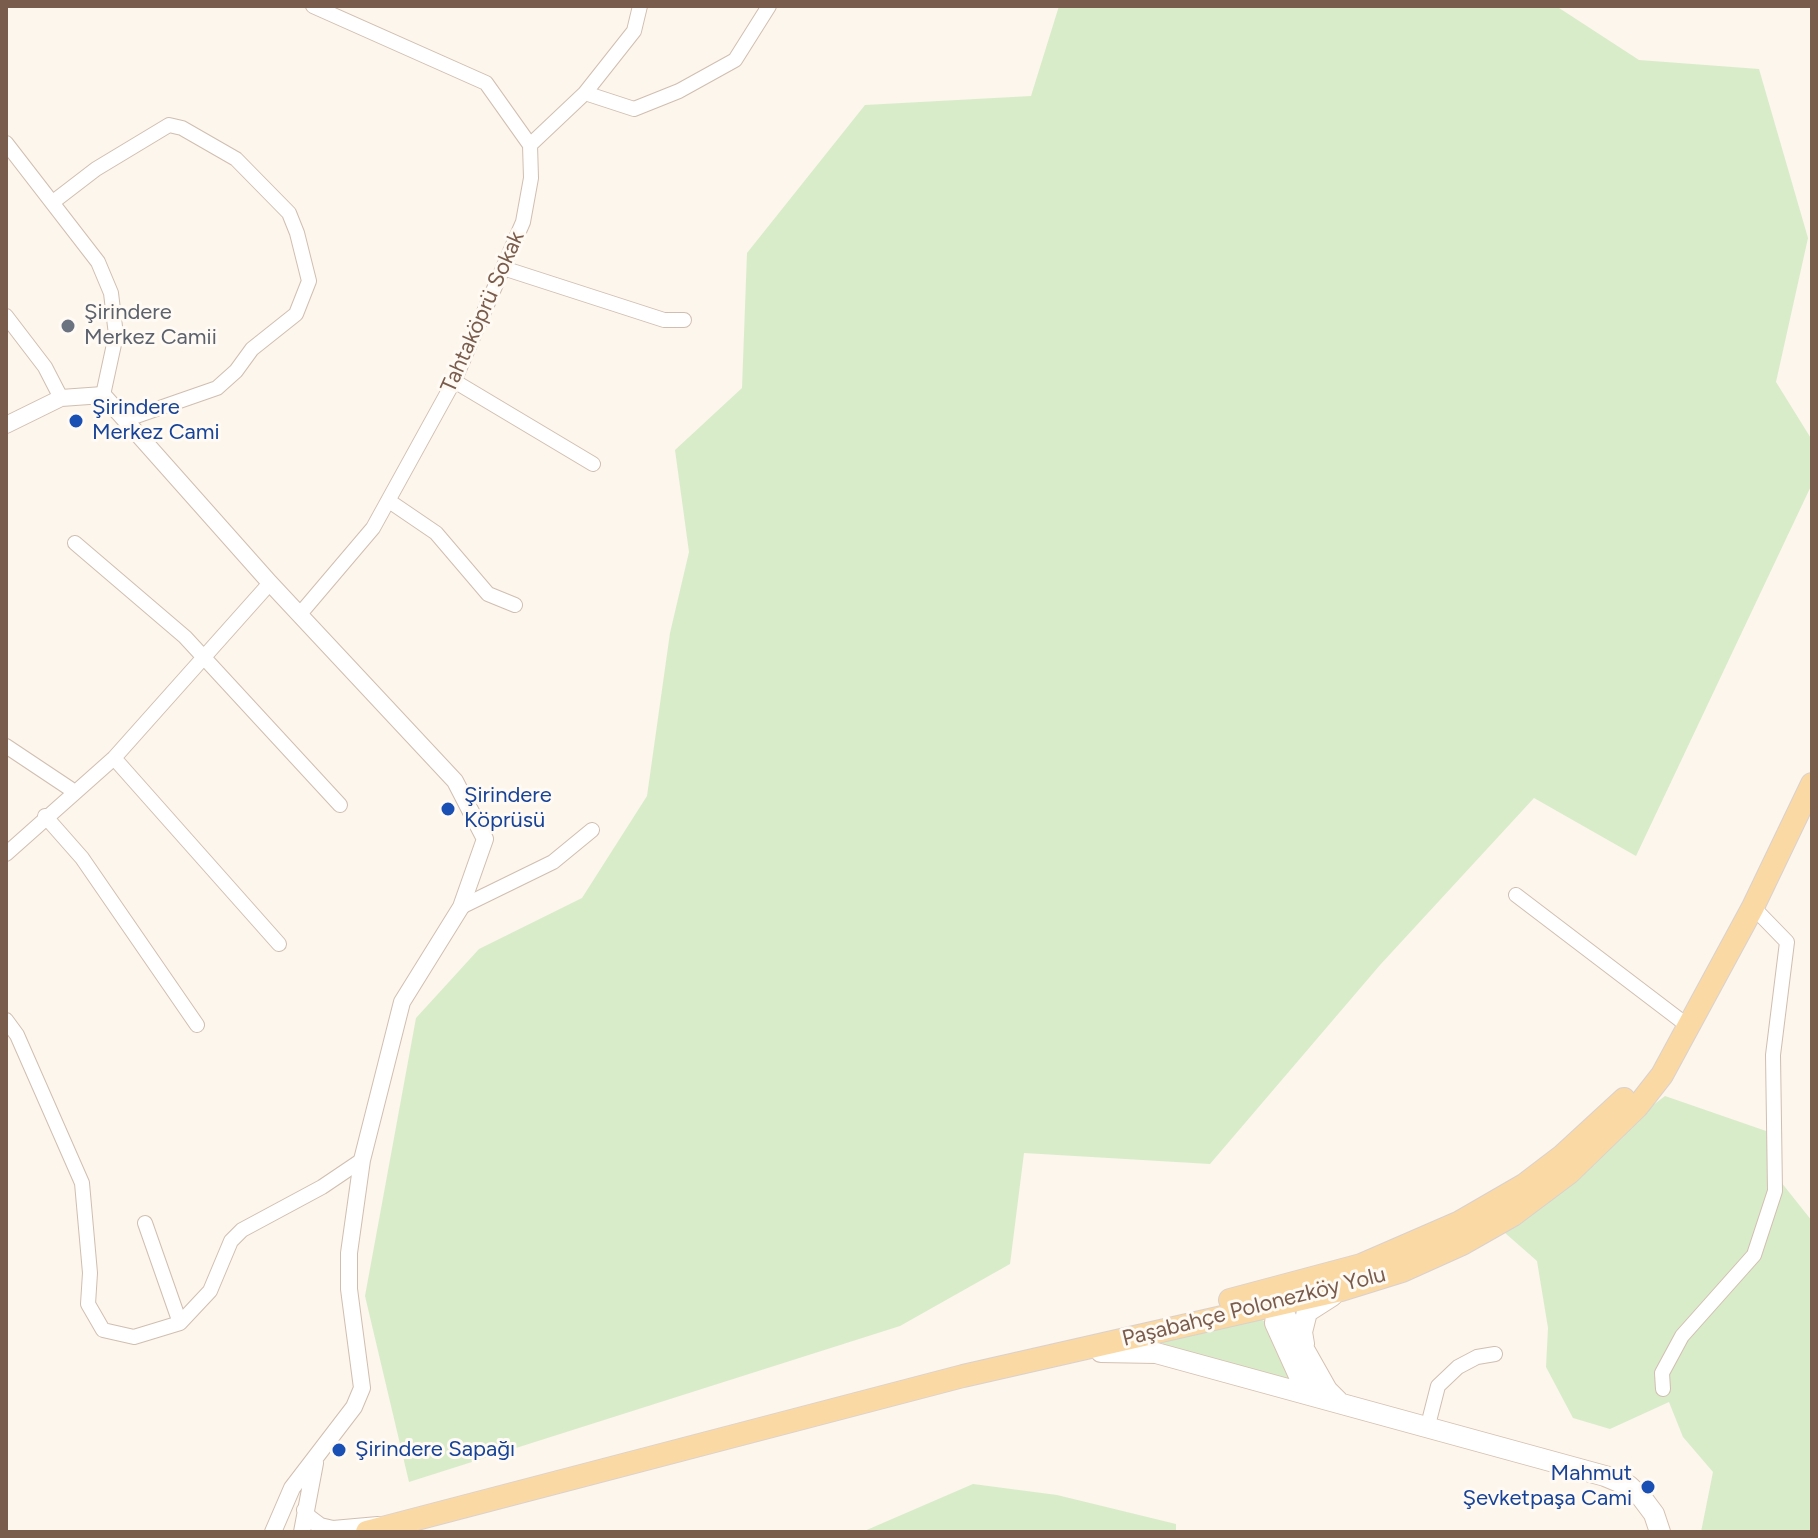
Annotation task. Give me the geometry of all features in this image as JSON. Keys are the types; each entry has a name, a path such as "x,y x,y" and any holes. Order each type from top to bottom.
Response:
{"main road":[{"name":"Paşabahçe Polonezköy Yolu","path":"367,1532 963,1376 1374,1281 1435,1257 1489,1230 1569,1173 1637,1107 1662,1075 1753,907 1812,784"},
{"name":"Paşabahçe Polonezköy Yolu","path":"963,1376 1127,1324 1260,1293 1361,1265 1424,1240 1524,1185 1596,1127 1688,1026"},
{"path":"1309,1279 1297,1286 1282,1304 1275,1323 1299,1376 1311,1391 1348,1407"},
{"path":"1306,1352 1303,1321 1314,1305 1374,1281"},
{"path":"1260,1293 1272,1294 1282,1304 1327,1390 1348,1407"},
{"path":"1054,1355 1121,1350 1156,1353 1619,1480 1642,1498 1654,1514 1660,1532"},
{"name":"Paşabahçe Polonezköy Yolu","path":"415,1532 540,1498 701,1444"}],"street":[{"path":"313,6 486,83 530,145 585,93 634,31 640,6"},
{"path":"585,93 634,109 679,91 735,60 769,6"},
{"path":"53,202 96,169 169,125 182,128 236,159 289,213 297,233 309,281 296,314 252,349 236,371 217,388 125,420"},
{"path":"6,143 98,262 111,293 116,335 103,395"},
{"name":"Tahtaköprü Sokak","path":"300,614 373,528 454,381 523,222 531,178 530,145"},
{"path":"503,268 664,320 684,320"},
{"path":"6,316 45,367 61,398"},
{"path":"454,381 593,464"},
{"path":"6,425 61,398 103,395"},
{"path":"103,395 270,583 455,781 485,839 461,907 402,1002 362,1160 349,1253 349,1289 362,1388 354,1407 318,1450 292,1488 273,1532"},
{"path":"389,501 436,533 488,594 515,605"},
{"path":"75,543 185,637 340,805"},
{"path":"6,854 45,816 114,758 270,583"},
{"path":"6,746 75,792"},
{"path":"114,758 279,944"},
{"path":"45,816 82,858 197,1025"},
{"path":"461,907 553,862 592,830"},
{"path":"1516,895 1688,1026"},
{"path":"1663,1389 1662,1373 1682,1336 1754,1255 1775,1191 1773,1055 1787,942 1753,907"},
{"path":"6,1020 17,1035 82,1183 90,1273 88,1304 103,1330 134,1337 180,1323 210,1291 231,1241 242,1230 322,1187 362,1160"},
{"path":"145,1223 180,1323"},
{"path":"1427,1429 1438,1386 1458,1367 1477,1357 1495,1354"},
{"path":"302,1532 318,1450"},
{"path":"305,1510 308,1517 320,1526 333,1529 391,1524"}],"green space":[{"path":"1059,6 1556,6 1639,60 1759,69 1808,238 1776,382 1812,440 1812,484 1636,856 1534,798 1380,965 1210,1164 1024,1153 1010,1264 900,1326 409,1482 365,1296 416,1018 479,949 582,898 647,796 670,633 689,552 675,450 742,388 747,253 865,105 1031,96"},
{"path":"1665,1096 1769,1132 1777,1177 1812,1221 1812,1532 1701,1532 1713,1472 1683,1437 1669,1402 1610,1429 1573,1418 1546,1367 1548,1328 1537,1261 1496,1225"},
{"path":"1260,1319 1268,1323 1301,1389 1161,1346 1164,1341"},
{"path":"973,1484 1057,1495 1176,1524 1176,1532 862,1532"}],"place":[{"name":"Şirindere Merkez Camii","path":"68,326"},
{"name":"Şirindere Merkez Cami","path":"76,421"},
{"name":"Şirindere Köprüsü","path":"448,809"},
{"name":"Şirindere Sapağı","path":"339,1450"},
{"name":"Mahmut Şevketpaşa Cami","path":"1648,1487"}]}
